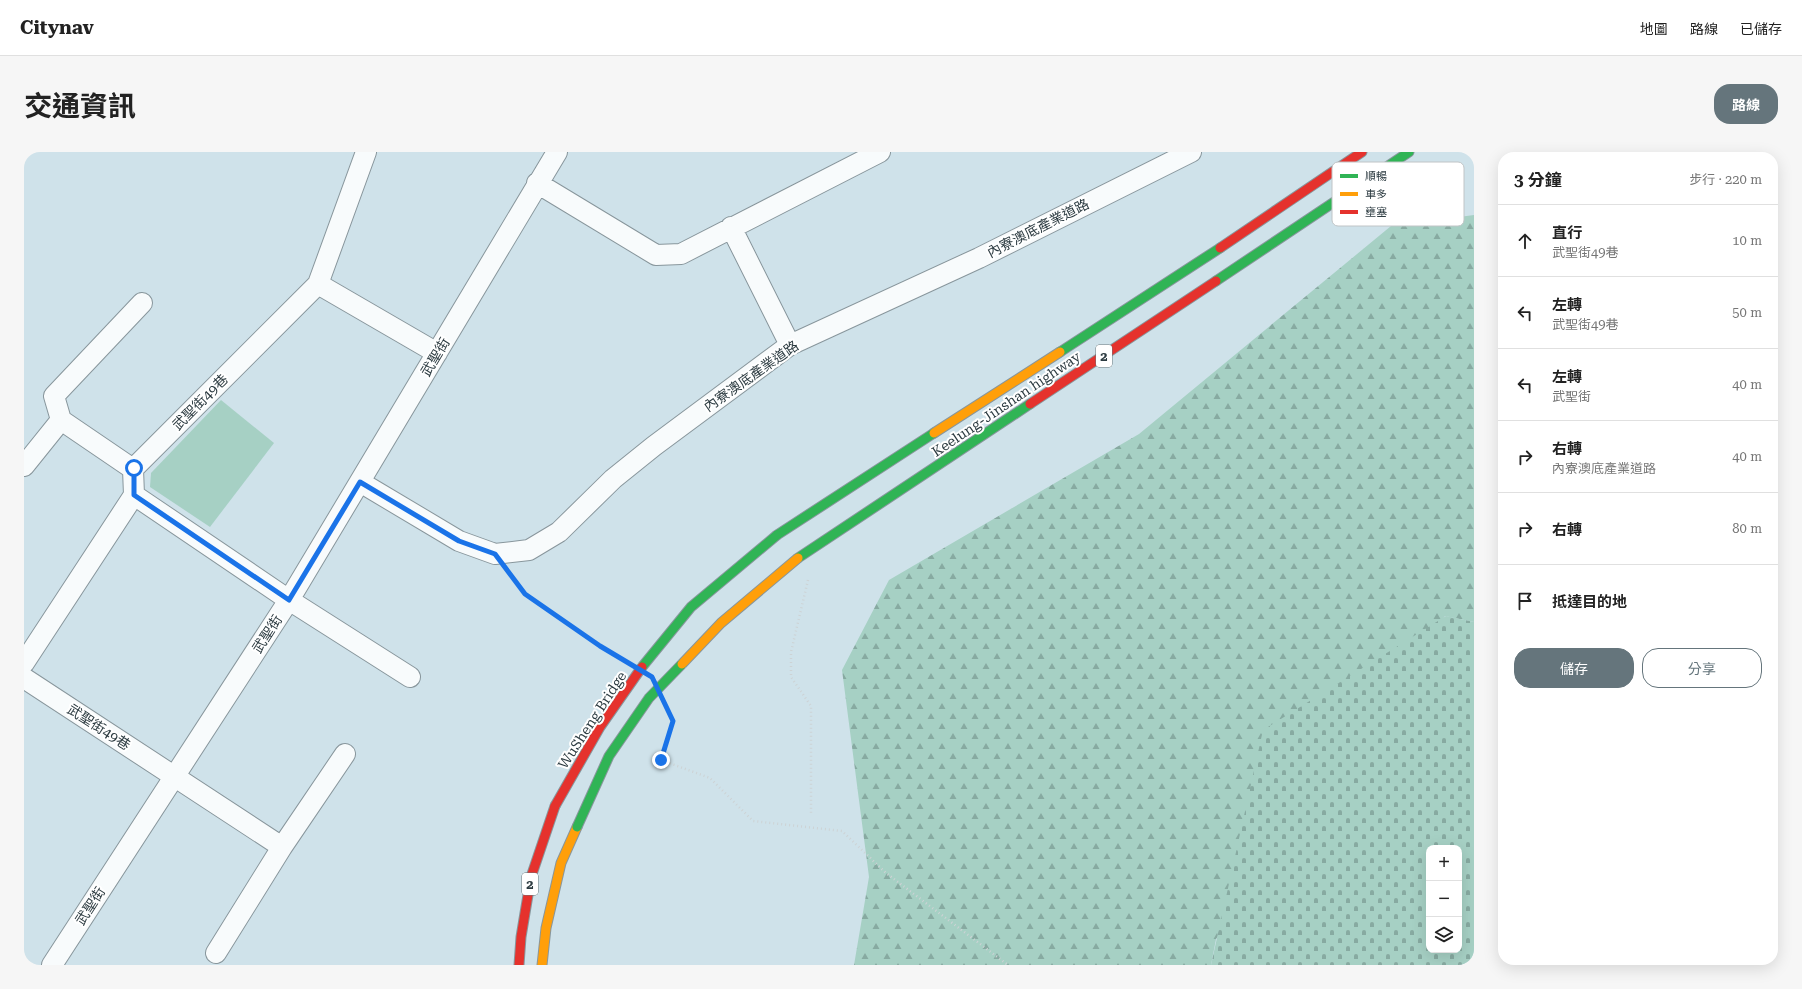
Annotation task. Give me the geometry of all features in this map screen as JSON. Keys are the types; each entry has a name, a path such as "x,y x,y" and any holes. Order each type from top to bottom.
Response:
{"main road":[{"name":"Keelung-Jinshan highway","path":"1347,162 1362,152"},
{"name":"Keelung-Jinshan highway","path":"1394,162 1409,152"},
{"name":"Keelung-Jinshan highway","path":"777,536 1221,247 1332,172"},
{"name":"Keelung-Jinshan highway","path":"542,965 546,928 561,863 609,756 649,698 721,623 798,558 1332,203"},
{"name":"WuSheng Bridge","path":"519,965 521,937 531,877 554,806 600,727 642,667 691,607 777,536"}],"street":[{"name":"武聖街49巷","path":"134,468 318,284 366,152"},
{"name":"武聖街","path":"52,965 289,600 557,152"},
{"path":"537,184 656,255 681,254 731,227 880,152"},
{"name":"內寮澳底產業道路","path":"360,482 459,541 495,554 529,550 558,532 619,474 790,345 979,258 1191,152"},
{"path":"731,227 790,345"},
{"path":"318,284 437,353"},
{"path":"24,663 134,495 134,468 61,420 54,396 142,303"},
{"path":"24,466 61,420"},
{"path":"134,495 289,600 410,677"},
{"name":"武聖街49巷","path":"24,678 282,847"},
{"path":"216,953 282,847 345,754"}],"path":[{"path":"811,814 811,706 791,677 791,652 807,590 813,548"},
{"path":"495,554 525,594 600,646 626,661"},
{"path":"667,708 673,721 661,760 710,778 753,821 842,831 886,874 1008,965"}],"green space":[{"path":"1474,215 1474,622 1445,616 1216,939 1211,965 854,965 869,877 842,670 889,580 1139,434 1391,226 1464,226 1464,216"},
{"path":"221,400 274,443 210,527 150,487 151,473"},
{"path":"1446,616 1474,622 1474,965 1211,965 1263,730"}],"traffic: fast":[{"path":"1394,162 1409,152"},
{"path":"1216,281 1332,203"},
{"path":"1060,352 1220,248"},
{"path":"798,558 1030,404"},
{"path":"777,535 934,433"},
{"path":"642,667 691,607 777,535"},
{"path":"577,827 609,756 649,698 682,664"}],"traffic: slow":[{"path":"934,433 1060,352"},
{"path":"682,664 721,623 798,558"},
{"path":"542,965 546,928 561,863 577,827"}],"traffic: jam":[{"path":"1347,162 1362,152"},
{"path":"1220,248 1332,172"},
{"path":"1030,404 1216,281"},
{"path":"555,806 600,727 642,667"},
{"path":"519,965 521,937 531,877 555,806"}],"route":[{"path":"134,468 134,495 289,600 360,482 459,541 495,554 525,594 600,646 652,677 673,721 661,760"}]}
